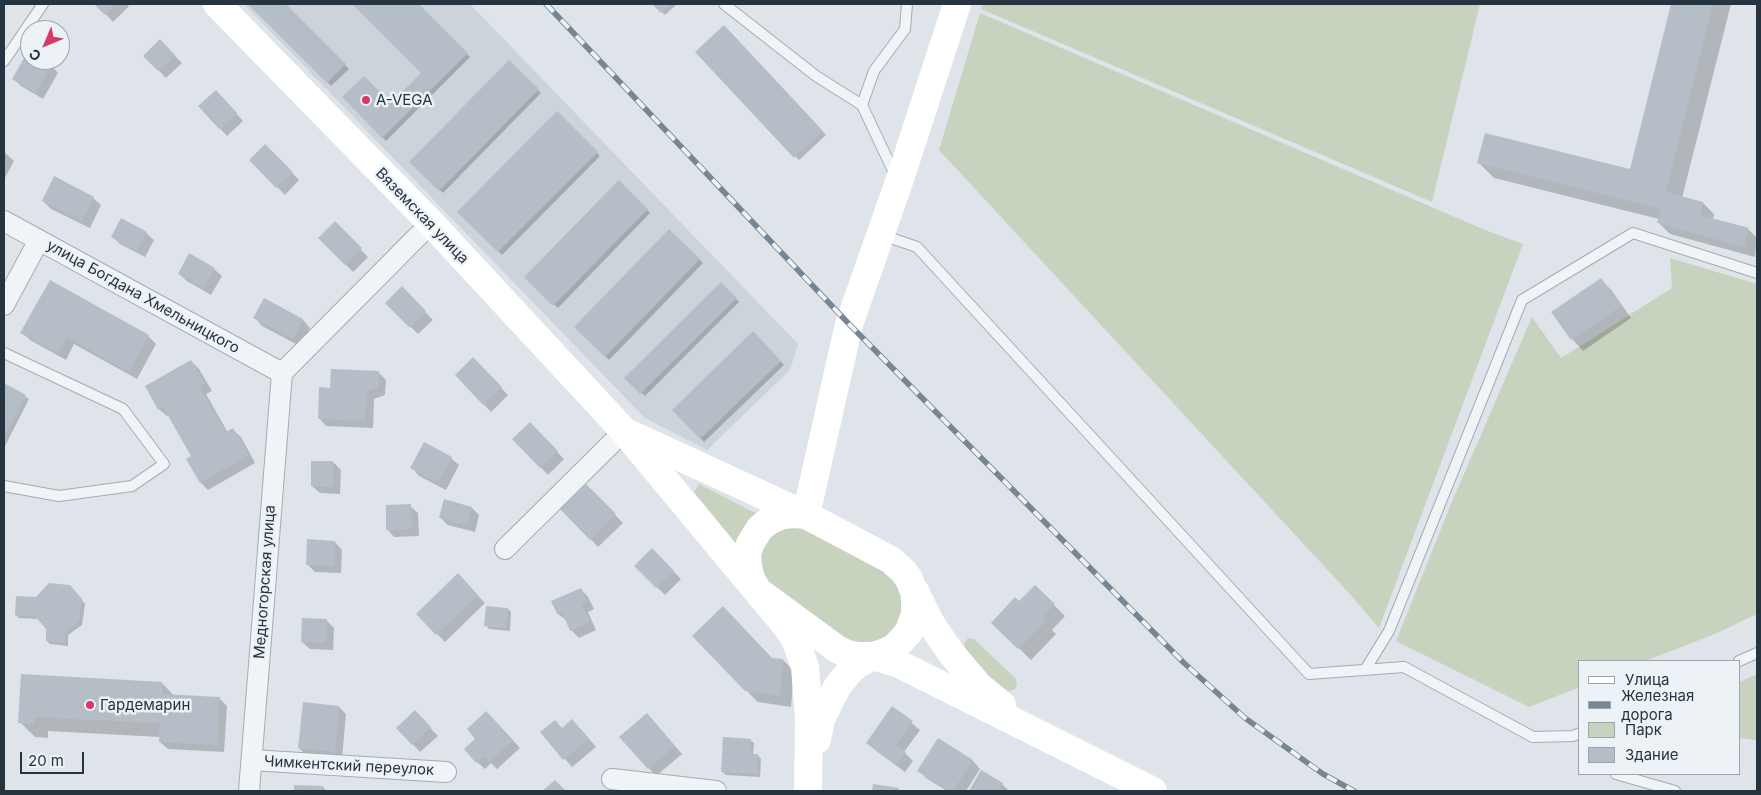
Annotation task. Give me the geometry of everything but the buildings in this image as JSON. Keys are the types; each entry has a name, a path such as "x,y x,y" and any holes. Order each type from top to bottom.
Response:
{"main road":[{"name":"Вяземская улица","path":"217,4 431,223 624,431 758,591"},
{"path":"806,515 849,324 899,182 957,4"},
{"path":"624,431 806,515 891,560 904,572 930,622 964,669 979,686 1036,732"},
{"path":"806,515 779,516 765,524 753,538 747,555 751,579 795,639 802,656 809,718 809,791"},
{"path":"809,791 818,732 825,708 837,687 850,671 873,656 894,648 908,632 916,608 913,587"},
{"path":"758,591 837,649 854,656 873,656 897,663 1036,732 1129,785 1153,791"}],"street":[{"name":"улица Богдана Хмельницкого","path":"4,221 282,373"},
{"path":"282,373 431,223"},
{"path":"4,305 39,240"},
{"name":"Медногорская улица","path":"250,791 282,373"},
{"path":"505,549 624,431"},
{"name":"Чимкентский переулок","path":"252,760 446,772"},
{"path":"612,779 716,791"}],"lane":[{"path":"4,61 43,4"},
{"path":"724,4 816,76 862,106 899,182"},
{"path":"862,106 874,72 905,29 907,4"},
{"path":"1365,670 1389,631 1522,300 1633,233 1757,273"},
{"path":"881,235 916,247 1308,674 1404,667 1532,737 1576,735"},
{"path":"4,353 123,409 164,464 132,486 60,496 4,486"},
{"path":"1740,660 1757,653"},
{"path":"1619,775 1675,791"}],"shaded area":[{"path":"244,4 470,4 798,344 790,370 707,450 645,418"}],"green space":[{"path":"983,4 1480,4 1432,202 981,9"},
{"path":"980,13 1485,230 1523,244 1379,628 1348,592 939,150"},
{"path":"1670,258 1757,284 1757,614 1715,634 1648,660 1578,660 1578,688 1529,707 1396,641 1451,504 1532,317 1561,358 1672,288"},
{"path":"699,484 759,515 738,546 694,492"},
{"path":"796,525 883,570 893,579 900,590 902,610 890,633 870,643 848,640 773,588 763,577 759,556 771,533"},
{"path":"968,638 974,639 1016,679 1015,689 1011,691 1006,690 984,672 964,649"},
{"path":"1757,674 1757,740 1741,738 1741,682"}],"railway":[{"path":"546,4 849,324 1184,663 1245,718 1323,774 1354,791"}],"place":[{"name":"A-VEGA","path":"366,100"},
{"name":"Гардемарин","path":"90,705"}]}
